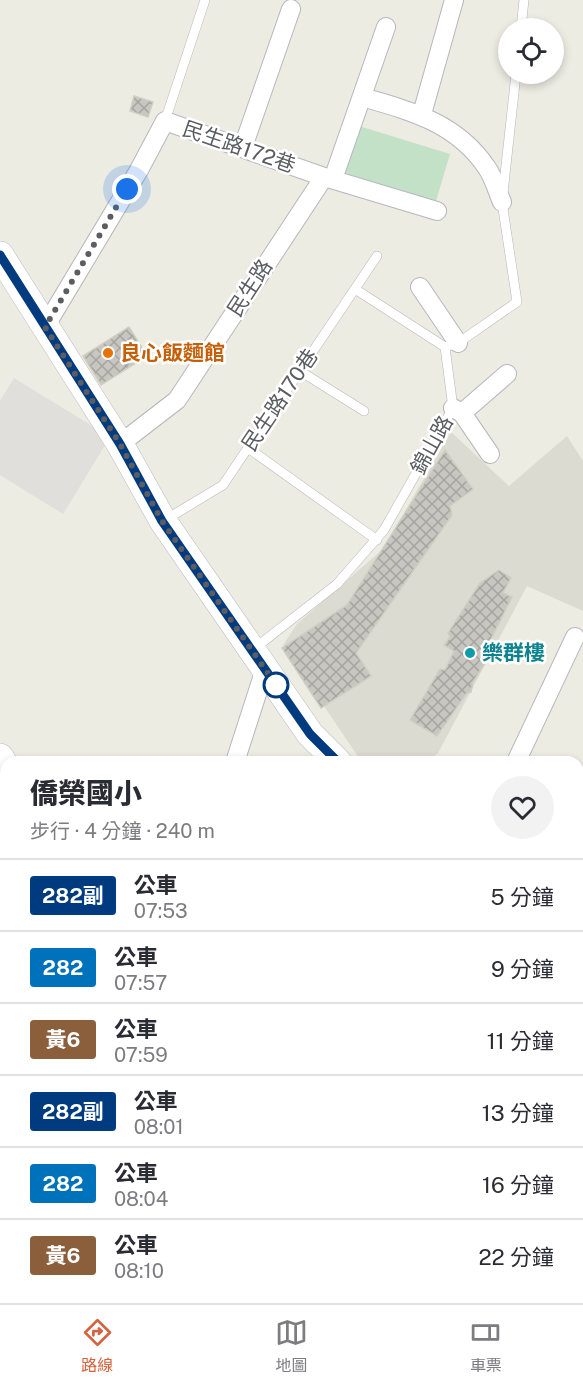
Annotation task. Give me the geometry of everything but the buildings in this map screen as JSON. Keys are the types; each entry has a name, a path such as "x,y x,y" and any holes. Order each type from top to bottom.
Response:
{"street":[{"path":"422,114 454,0"},
{"path":"243,147 291,9"},
{"name":"民生路","path":"120,444 177,400 328,178 362,97 386,27"},
{"path":"362,97 422,114 462,140 487,169 502,202"},
{"name":"民生路172巷","path":"45,327 139,170 165,121 328,178 437,211"},
{"path":"0,255 120,444 162,521 327,756"},
{"path":"420,287 452,345"},
{"path":"490,454 457,411 507,374"},
{"path":"519,756 575,637"},
{"path":"236,756 258,659"}],"lane":[{"path":"165,121 205,0"},
{"path":"522,18 524,0"},
{"path":"355,289 452,345 517,302 502,202 515,84"},
{"name":"民生路170巷","path":"162,521 223,485 377,256"},
{"name":"錦山路","path":"258,659 337,584 377,540 457,411 452,345"},
{"path":"300,371 364,411"},
{"path":"248,448 377,540"}],"shaded area":[{"path":"14,378 110,437 63,514 0,475 0,401"},
{"path":"451,432 509,486 567,436 583,461 583,611 527,586 434,756 358,756 283,645 297,624 383,549"}],"green space":[{"path":"359,126 450,154 436,201 345,173"}],"bus line":[{"name":"282副","path":"0,255 120,444 160,513 162,521 310,734 330,756"}],"place":[{"name":"良心飯麵館","path":"108,353"},
{"name":"樂群樓","path":"470,653"}],"route":[{"path":"127,189 45,327 120,444 160,513 162,521 276,685"}]}
